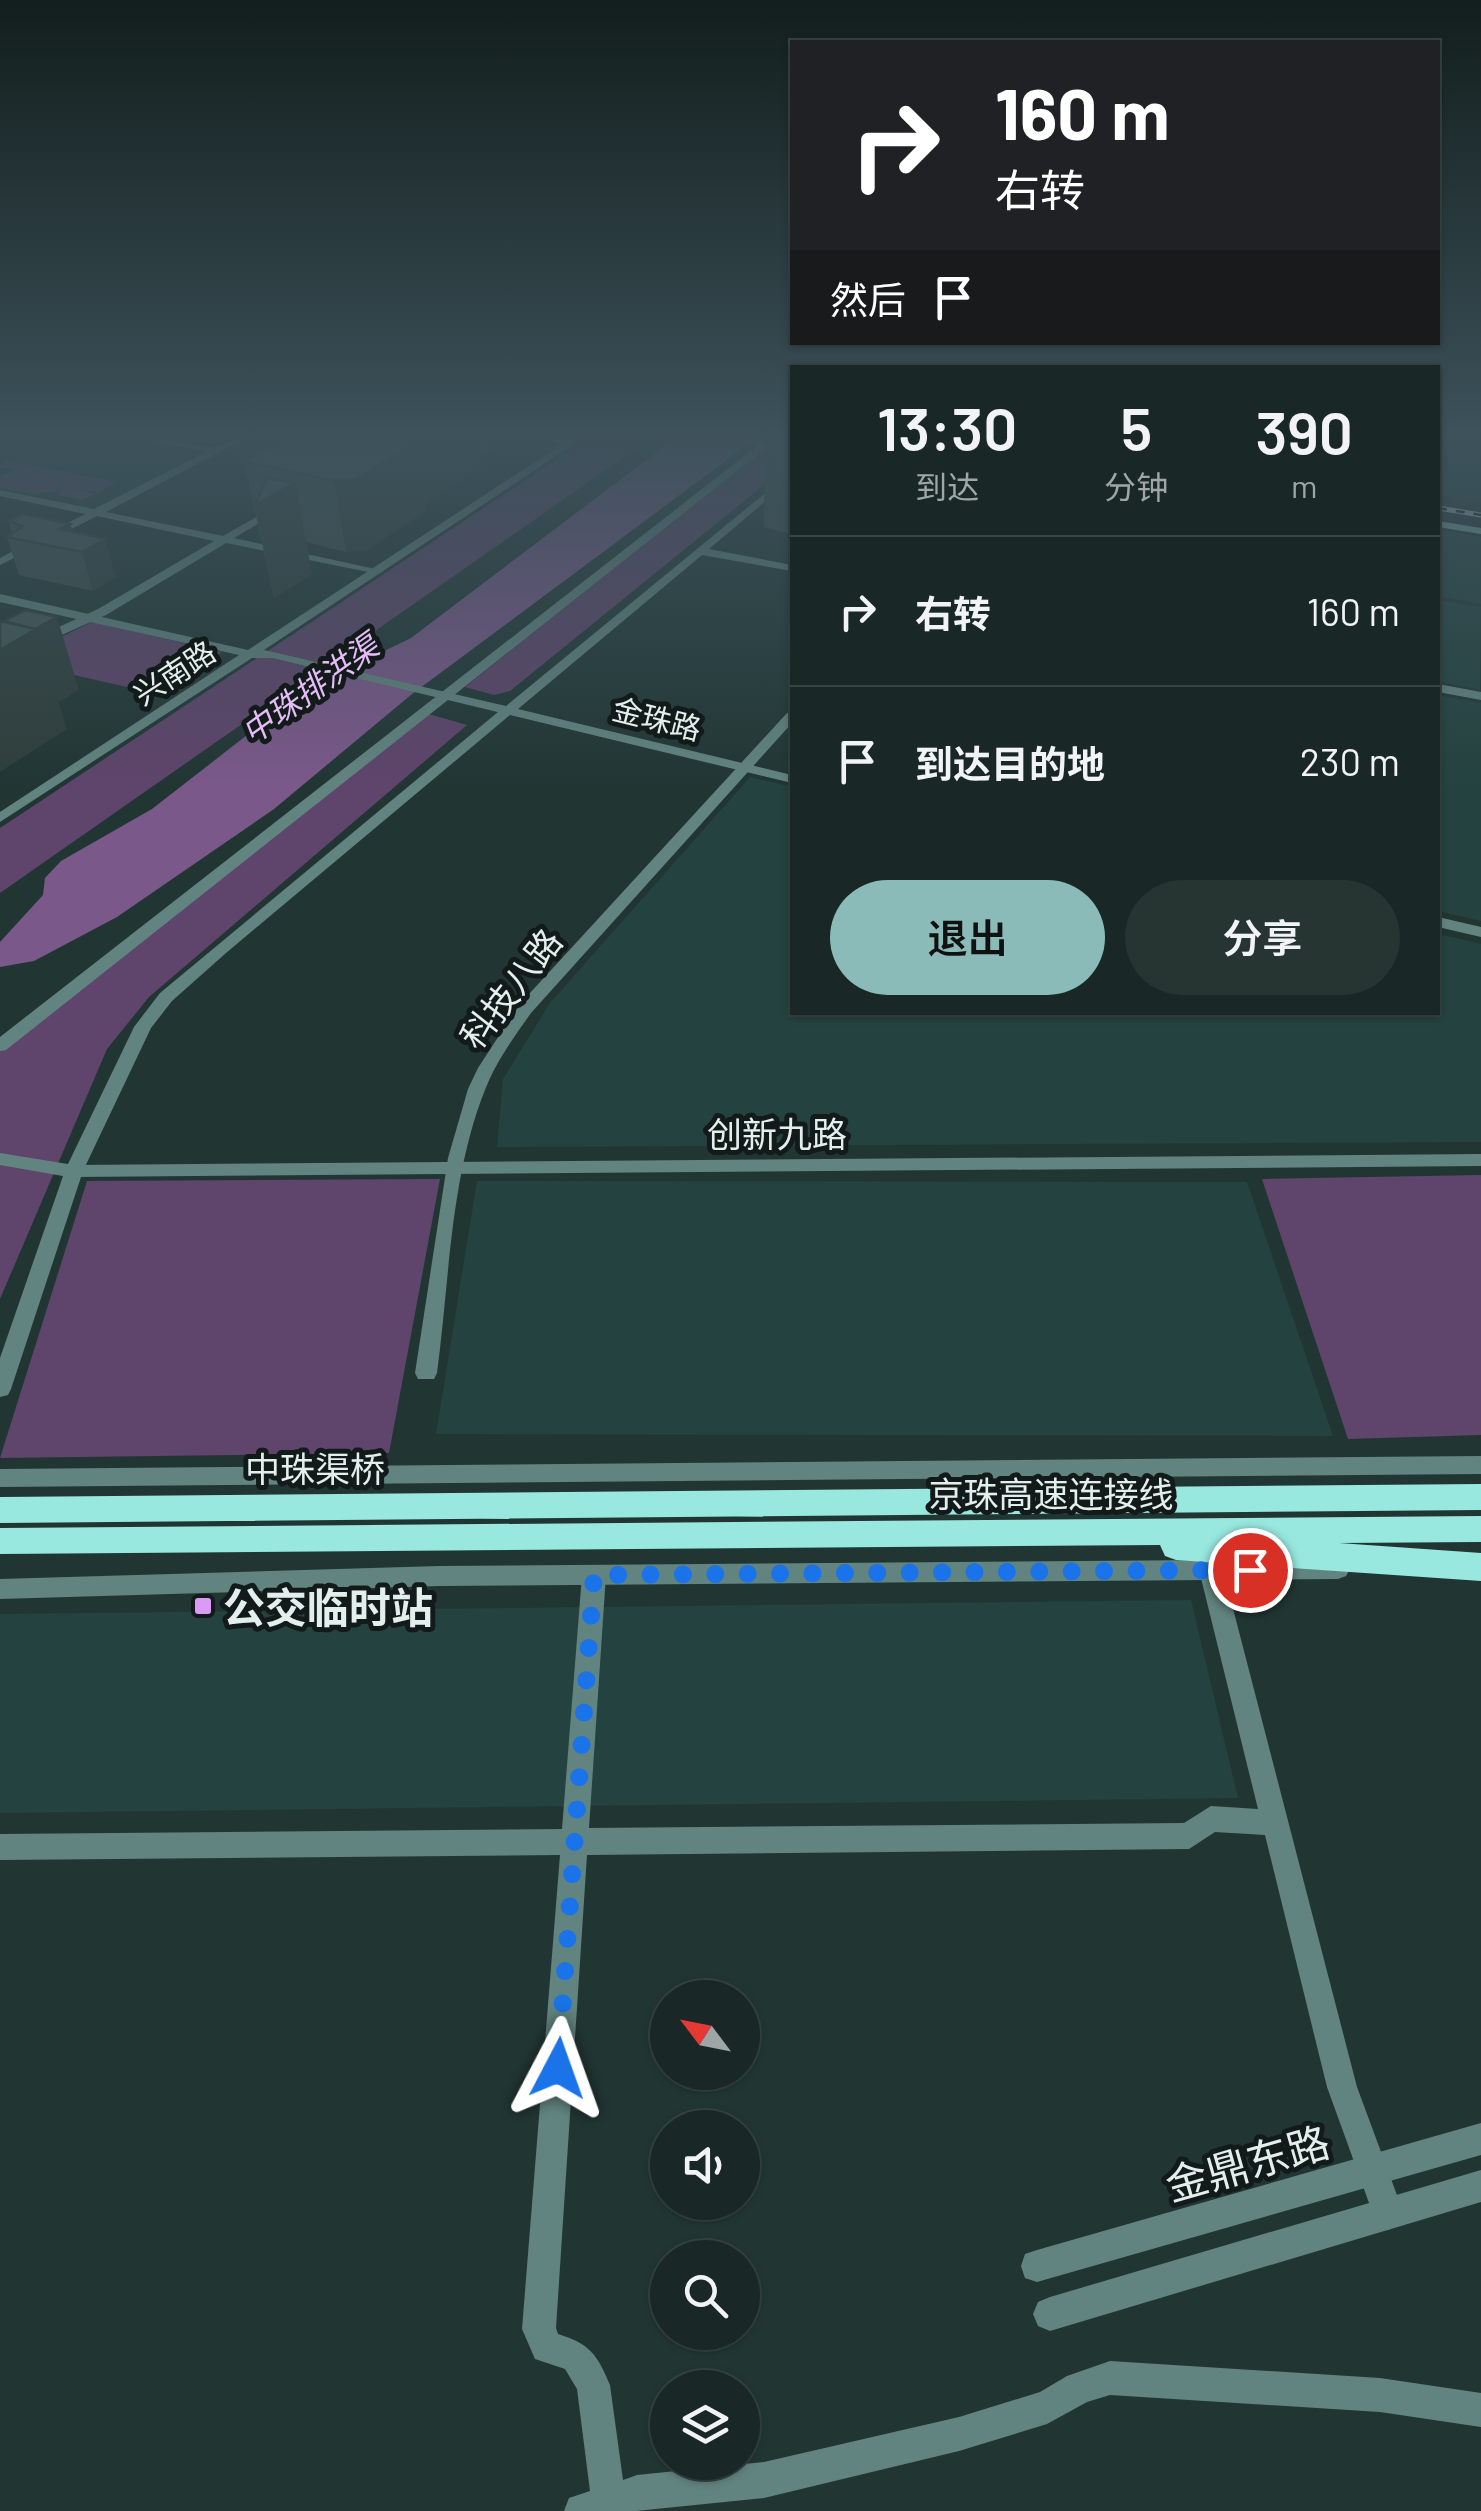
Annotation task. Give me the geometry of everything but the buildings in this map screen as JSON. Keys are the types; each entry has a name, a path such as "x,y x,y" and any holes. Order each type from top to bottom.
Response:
{"highway":[{"name":"京珠高速连接线","path":"626,1521 1481,1498"},
{"name":"中珠渠桥","path":"0,1510 626,1521"},
{"name":"京珠高速连接线","path":"626,1521 1091,1532 1481,1530"},
{"name":"中珠渠桥","path":"0,1541 626,1521"},
{"path":"1091,1532 1202,1550 1481,1568"}],"street":[{"path":"0,659 96,615 195,556"},
{"path":"306,556 378,571"},
{"name":"兴南路","path":"0,803 254,650 381,556"},
{"name":"兴南路","path":"0,818 399,556"},
{"path":"0,1046 624,556"},
{"path":"0,1389 74,1170 143,1026 166,997 696,556"},
{"path":"725,556 790,568"},
{"path":"0,589 96,615"},
{"path":"0,598 96,615"},
{"name":"金珠路","path":"96,615 790,779"},
{"path":"1440,688 1481,696"},
{"name":"科技八路","path":"426,1373 457,1168 477,1090 496,1050 525,1010 790,718"},
{"path":"1440,922 1481,932"},
{"name":"创新九路","path":"0,1159 74,1170 1481,1160"},
{"path":"0,1478 1481,1466"},
{"path":"0,1590 594,1575 1481,1568"},
{"path":"1211,1570 1342,2087 1388,2214"},
{"path":"594,1575 540,2328 547,2347 576,2356 593,2384 600,2509 637,2493 764,2480 959,2434 1047,2407 1079,2388 1110,2378 1380,2394 1481,2410"},
{"path":"0,1848 1190,1836 1211,1819 1275,1822"},
{"name":"金鼎东路","path":"1037,2266 1481,2140"},
{"path":"1050,2314 1481,2186"}],"shaded area":[{"path":"411,556 482,556 0,893 0,828"},
{"path":"519,556 597,556 412,694 274,809 117,917 34,961 0,967 0,942 43,895 45,878 61,861 152,809 278,711 351,667 411,638"},
{"path":"630,556 676,556 510,691 494,695 465,687"},
{"path":"1440,556 1481,556 1481,604 1440,596"},
{"path":"1440,600 1481,607 1480,690 1440,682"},
{"path":"92,622 222,652 158,694 12,661"},
{"path":"1440,695 1481,703 1481,921 1440,911"},
{"path":"429,714 467,725 149,997 107,1049 0,1299 0,1051"},
{"path":"750,777 790,787 790,1015 1440,1015 1440,934 1481,944 1481,1142 497,1147 503,1079 550,1003"},
{"path":"1481,1175 1481,1435 1348,1439 1262,1179"},
{"path":"440,1179 389,1453 0,1458 87,1181"},
{"path":"477,1181 1247,1182 1333,1436 436,1434"},
{"path":"1191,1600 1238,1798 0,1813 0,1614"}],"place":[{"name":"公交临时站","path":"203,1606"}],"route":[{"path":"558,2068 594,1575 1250,1570"}],"water label":[{"name":"中珠排洪渠","path":"309,688"}]}
